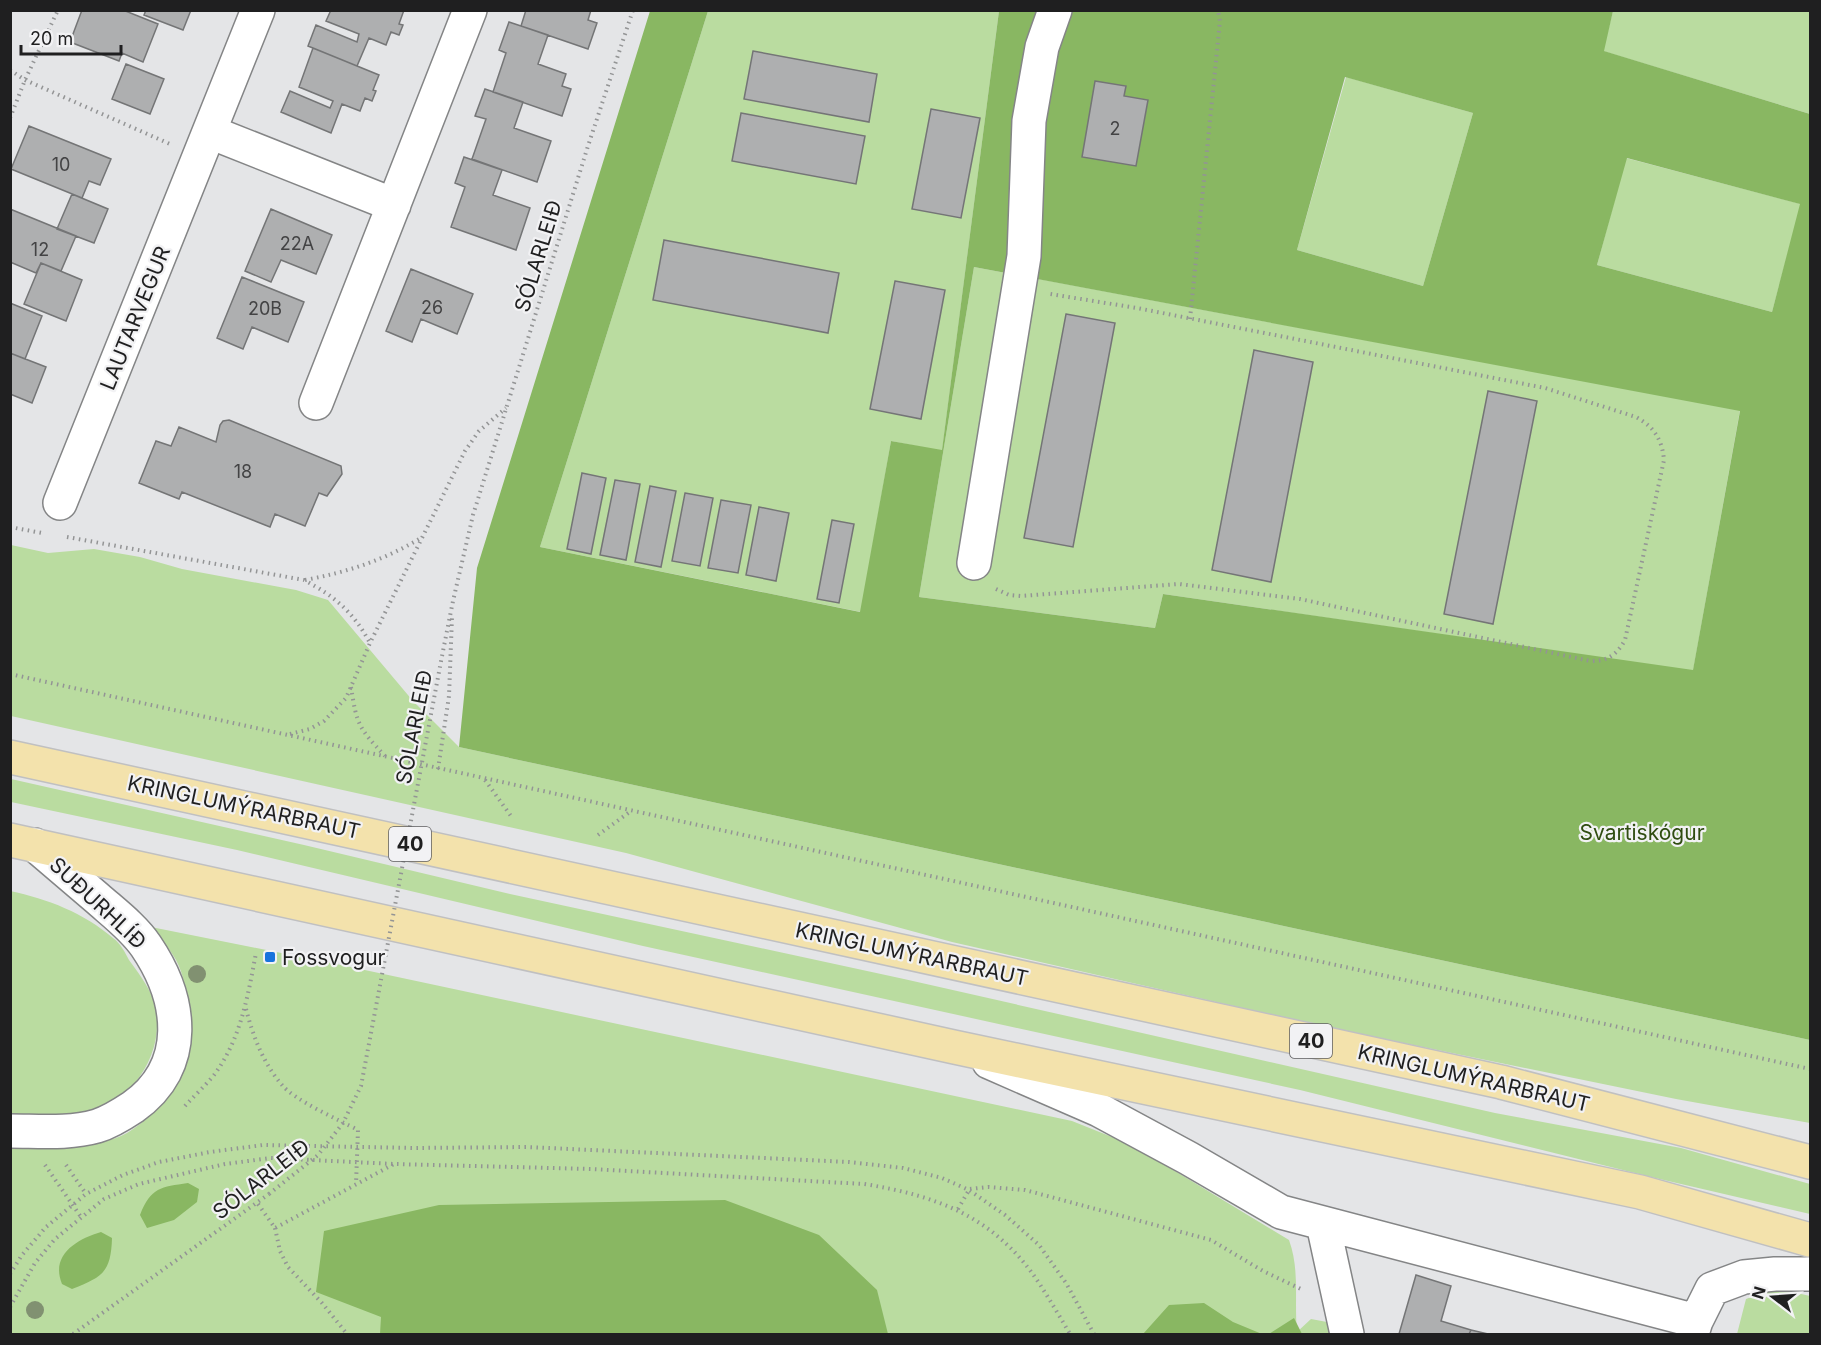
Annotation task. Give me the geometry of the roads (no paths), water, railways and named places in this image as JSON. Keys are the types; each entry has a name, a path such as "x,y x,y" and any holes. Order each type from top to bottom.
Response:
{"main road":[{"name":"KRINGLUMÝRARBRAUT","path":"10,757 1501,1082 1810,1162"},
{"path":"23,843 954,1047 1640,1192 1810,1240"}],"street":[{"name":"LAUTARVEGUR","path":"60,503 258,10"},
{"path":"316,403 470,10"},
{"path":"974,563 1020,289 1024,256 1029,121 1042,47 1055,10"},
{"path":"205,145 394,205"},
{"name":"SUÐURHLÍÐ","path":"10,1131 69,1131 97,1126 118,1117 143,1100 162,1078 172,1055 176,1026 163,973 145,944 117,915 23,843"},
{"path":"954,1047 1099,1110 1281,1212 1694,1328 1712,1288 1744,1277 1810,1274"},
{"path":"1323,1224 1347,1335"}],"place":[{"name":"Fossvogur","path":"270,957"}],"park label":[{"name":"Svartiskógur","path":"1642,832"}]}
